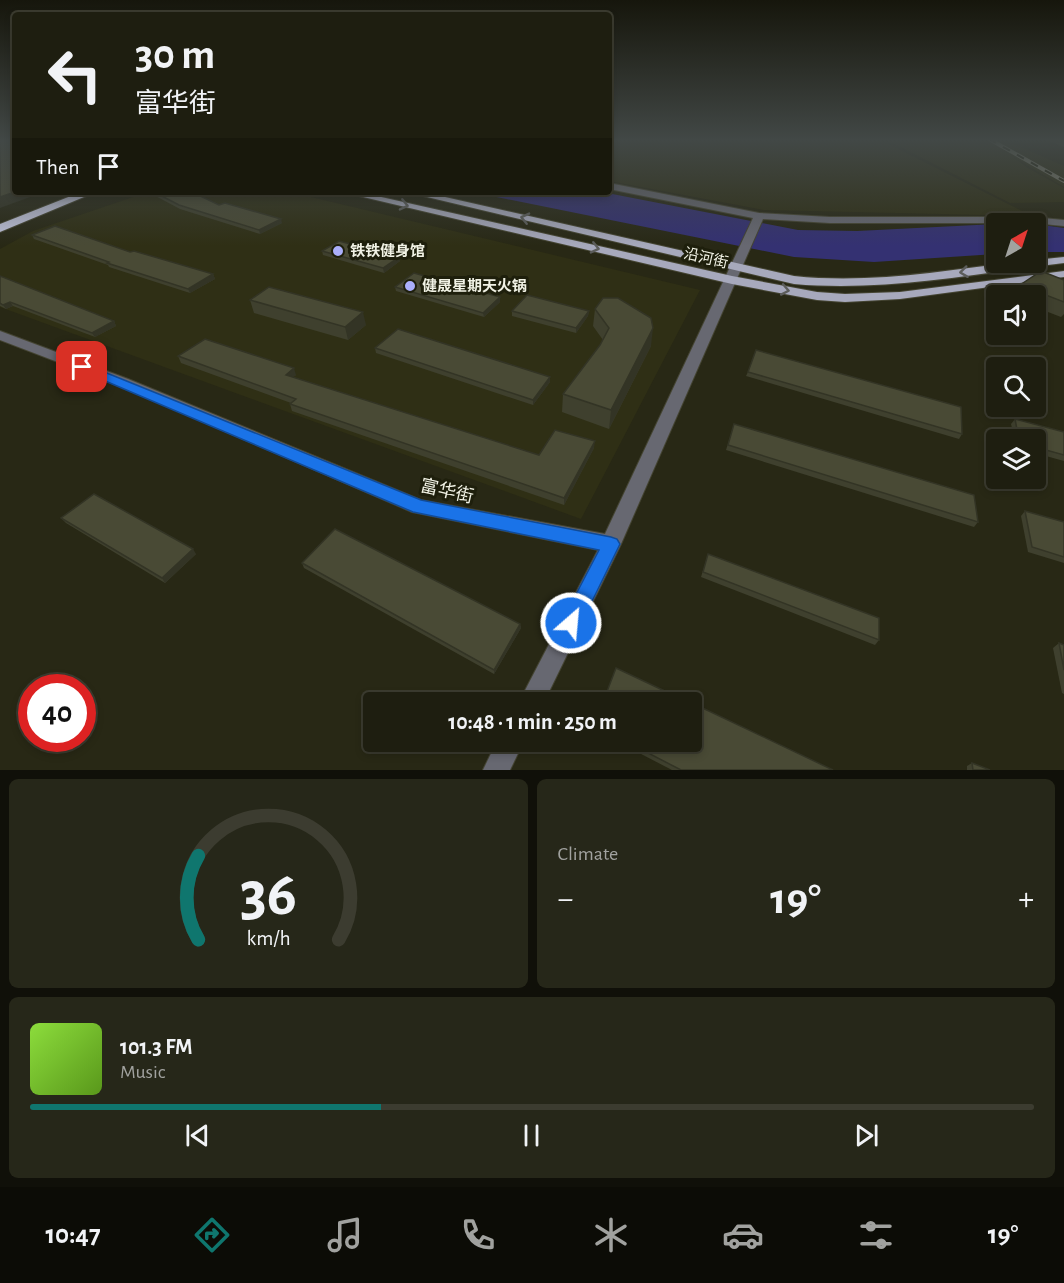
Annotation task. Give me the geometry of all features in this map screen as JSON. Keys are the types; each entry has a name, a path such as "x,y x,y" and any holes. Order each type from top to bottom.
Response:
{"highway":[{"path":"0,228 83,195"}],"main road":[{"name":"沿河街","path":"363,195 738,267 793,292 844,298 909,294 1064,274"},
{"name":"沿河街","path":"424,195 794,280 835,285 892,281 1064,260"}],"street":[{"path":"612,187 759,216 830,220 1032,220 1064,223"},
{"path":"536,692 611,544 738,267 759,216"},
{"name":"富华街","path":"0,335 123,382 419,507 611,544"},
{"path":"496,770 505,752"}],"shaded area":[{"path":"612,175 950,175 1026,213 986,213 986,215 764,210 612,182"},
{"path":"955,175 1040,175 1064,188 1064,202 1010,203"},
{"path":"1044,175 1064,175 1064,187"},
{"path":"612,194 798,230 857,231 986,225 986,255 874,262 794,257 487,195"},
{"path":"139,195 303,195 700,290 581,519 0,307 0,249 33,231"},
{"path":"1046,226 1064,228 1064,252 1046,252"}],"building":[{"path":"0,175 12,175 12,193 0,197"},
{"path":"160,195 198,195 219,205 225,203 281,219 259,230 179,205"},
{"path":"55,226 130,252 134,251 213,274 188,289 107,263 109,262 32,235"},
{"path":"339,241 399,257 383,268 322,251"},
{"path":"414,273 500,297 483,313 395,287"},
{"path":"1038,273 1046,273 1064,280 1064,302 1046,295 1046,285 1020,285"},
{"path":"0,276 114,321 92,333 10,302 3,305 0,303"},
{"path":"269,287 363,312 345,327 250,300"},
{"path":"527,295 589,311 576,328 512,311"},
{"path":"603,298 618,298 651,318 653,328 611,410 563,394 600,345 609,328 595,309"},
{"path":"398,329 550,377 533,400 375,348"},
{"path":"205,339 294,368 286,375 539,455 555,430 595,441 564,498 290,404 296,399 178,356"},
{"path":"756,350 961,407 962,434 748,372"},
{"path":"1015,419 1064,432 1064,455 1046,450 1046,429 1017,429"},
{"path":"734,424 974,495 978,522 728,445"},
{"path":"94,494 193,549 162,578 61,518"},
{"path":"1025,511 1064,522 1064,557 1032,547"},
{"path":"335,529 520,624 494,670 302,563"},
{"path":"708,554 879,618 879,640 703,572"},
{"path":"1059,643 1064,645 1064,670"},
{"path":"616,668 667,692 607,692"},
{"path":"702,708 833,770 681,770 646,752 702,752"},
{"path":"972,763 990,770 973,770"}],"railway":[{"path":"1053,175 1064,181"}],"place":[{"name":"铁铁健身馆","path":"338,251"},
{"name":"健晟星期天火锅","path":"410,286"}],"route":[{"path":"82,367 123,382 419,507 611,544 571,623"}]}
